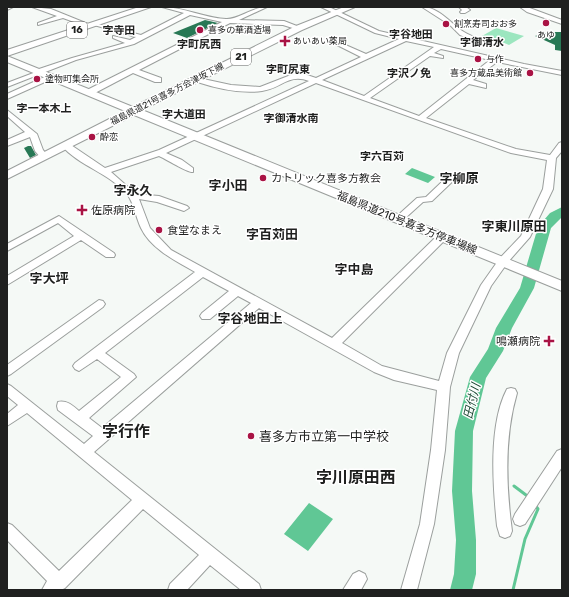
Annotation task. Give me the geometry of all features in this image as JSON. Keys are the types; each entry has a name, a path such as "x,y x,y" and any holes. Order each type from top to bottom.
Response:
{"main road":[{"name":"16","path":"7,53 147,7"},
{"name":"福島県道21号喜多方会津坂下線","path":"7,176 134,110 299,28 351,7"},
{"name":"福島県道210号喜多方停車場線","path":"7,59 558,285"}],"street":[{"path":"34,7 52,10 62,16 142,37"},
{"path":"165,7 227,22 277,22 299,28"},
{"path":"90,92 227,22 264,7"},
{"path":"324,7 376,32 496,60 562,72"},
{"path":"425,7 452,24 462,34 472,38"},
{"path":"525,8 562,22"},
{"path":"7,85 74,59 132,43 189,13"},
{"path":"40,24 62,16"},
{"path":"115,37 132,43"},
{"path":"105,171 159,153 405,39"},
{"path":"339,44 366,57"},
{"path":"364,99 439,47"},
{"path":"429,54 441,57"},
{"path":"420,120 496,60"},
{"path":"133,70 158,80"},
{"path":"197,79 214,85 266,88 296,75 302,76 420,120 526,154 552,158"},
{"path":"7,98 52,77"},
{"path":"468,82 483,86"},
{"path":"7,112 31,133 37,141 39,151 44,156"},
{"path":"7,143 31,133"},
{"path":"65,145 105,171 133,197 146,230 167,252 378,370 444,387"},
{"path":"409,590 427,524 438,450 444,387 453,353 486,285 502,262 523,241 527,234 548,189 552,158 562,145"},
{"path":"159,153 178,162 190,170"},
{"path":"399,219 420,200 429,199 451,178"},
{"path":"133,197 139,196 168,201 184,208"},
{"path":"7,248 58,219 68,228 110,255"},
{"path":"7,281 81,236"},
{"path":"333,346 442,237"},
{"path":"79,366 202,272"},
{"path":"206,316 237,291"},
{"path":"85,451 258,303"},
{"path":"7,370 99,304"},
{"path":"80,418 130,377 97,353"},
{"path":"7,389 85,451 252,590"},
{"path":"505,531 500,440 502,420 511,393"},
{"path":"7,421 27,405"},
{"path":"63,406 103,436"},
{"path":"520,519 558,471 562,455"},
{"path":"7,530 54,586 143,499"},
{"path":"176,590 210,554"}],"shaded area":[{"path":"496,28 524,36 509,45 490,37 482,36"},
{"path":"412,168 435,177 428,183 405,174"},
{"path":"309,503 333,519 308,551 284,534"}],"building":[{"path":"205,20 218,23 187,38 173,33"},
{"path":"549,32 562,32 562,51 555,50 555,45 535,36"},
{"path":"31,146 36,155 30,158 24,148"}],"waterway":[{"name":"田付川","path":"461,590 465,574 466,540 462,491 464,431 478,377 495,351 504,328 527,288 545,227 562,211"},
{"path":"514,486 530,498"},
{"path":"513,590 525,539 538,509 535,505"}],"place":[{"name":"あゆ","path":"546,23"},
{"name":"割烹寿司おお多","path":"446,24"},
{"name":"喜多の華酒造場","path":"200,30"},
{"name":"あいあい薬局","path":"285,41"},
{"name":"与作","path":"478,59"},
{"name":"喜多方蔵品美術館","path":"530,73"},
{"name":"塗物町集会所","path":"37,79"},
{"name":"酔恋","path":"92,137"},
{"name":"カトリック喜多方教会","path":"263,178"},
{"name":"佐原病院","path":"82,210"},
{"name":"食堂なまえ","path":"159,230"},
{"name":"鳴瀬病院","path":"549,341"},
{"name":"喜多方市立第一中学校","path":"251,436"}],"district":[{"name":"字寺田","path":"119,30"},
{"name":"字谷地田","path":"411,34"},
{"name":"字御清水","path":"482,42"},
{"name":"字町尻西","path":"199,44"},
{"name":"字町尻東","path":"288,69"},
{"name":"字沢ノ免","path":"409,73"},
{"name":"字一本木上","path":"44,108"},
{"name":"字大道田","path":"184,114"},
{"name":"字御清水南","path":"291,118"},
{"name":"字六百苅","path":"382,156"},
{"name":"字柳原","path":"459,178"},
{"name":"字小田","path":"228,185"},
{"name":"字永久","path":"133,190"},
{"name":"字東川原田","path":"514,226"},
{"name":"字百苅田","path":"272,234"},
{"name":"字中島","path":"354,269"},
{"name":"字大坪","path":"49,278"},
{"name":"字谷地田上","path":"250,318"},
{"name":"字行作","path":"126,431"},
{"name":"字川原田西","path":"356,477"}]}
